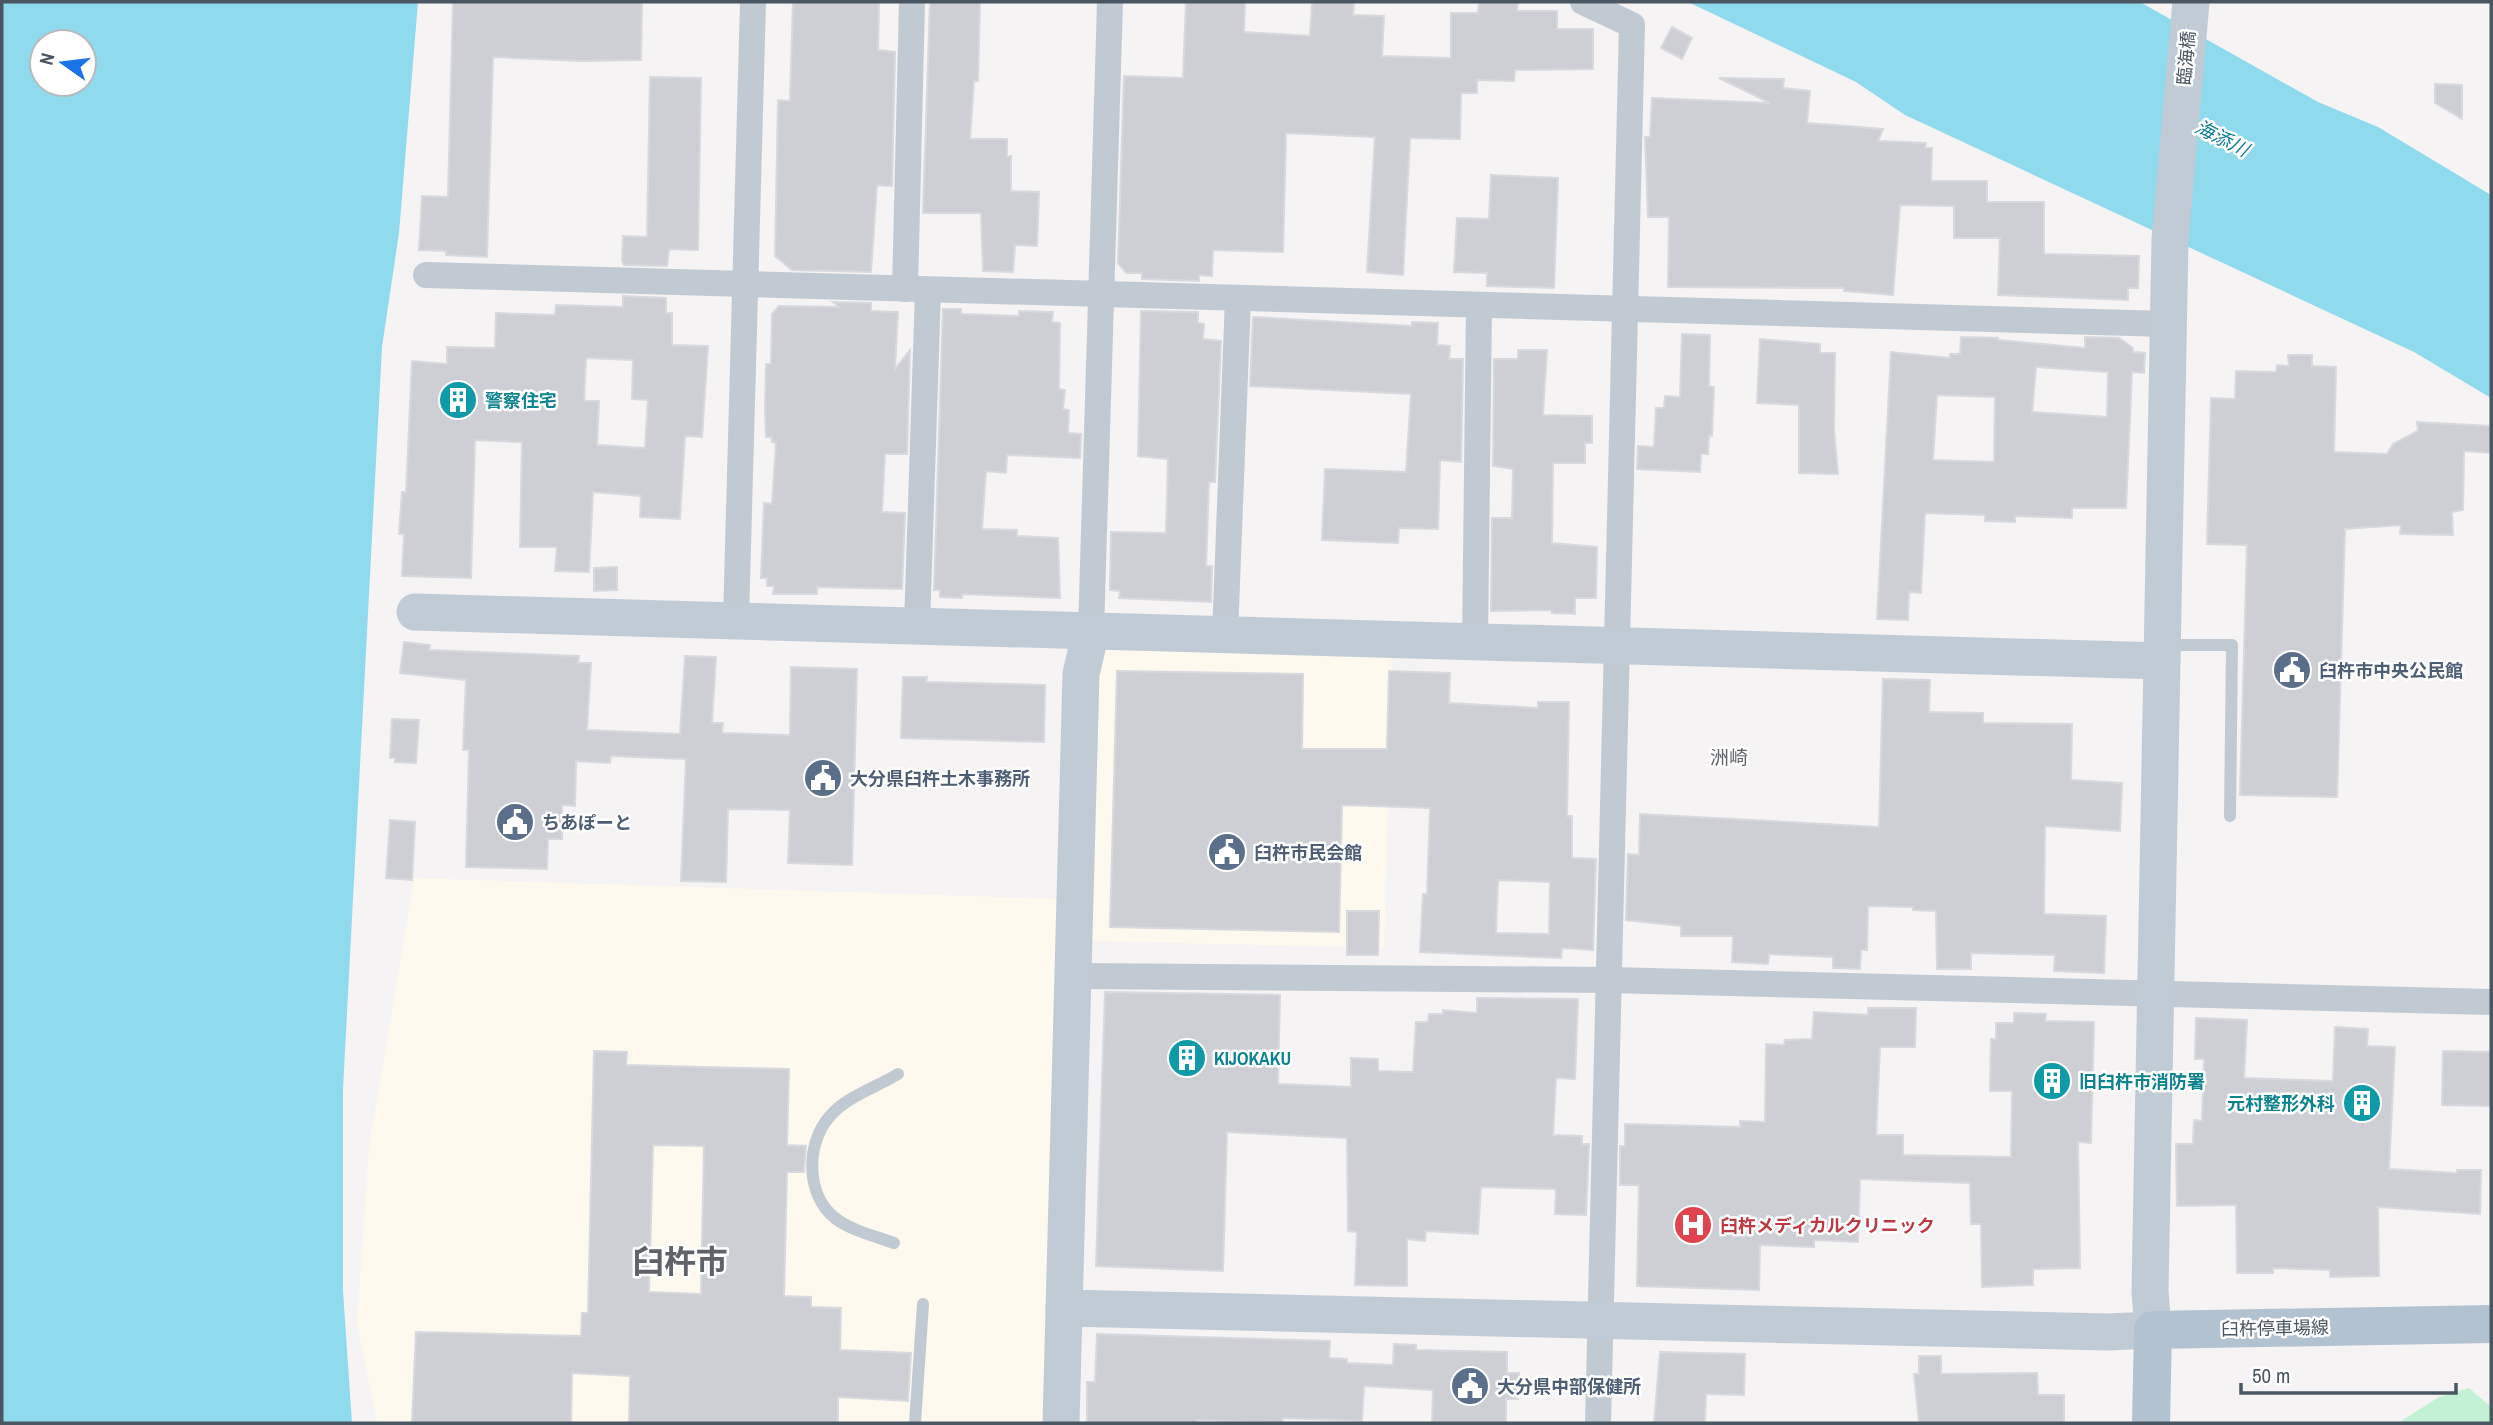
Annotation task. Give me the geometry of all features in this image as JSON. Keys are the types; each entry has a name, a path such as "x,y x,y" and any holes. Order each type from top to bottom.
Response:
{"main road":[{"name":"臼杵停車場線","path":"2153,1330 2491,1324"},
{"path":"2151,1423 2153,1330"}],"street":[{"path":"736,621 753,2"},
{"path":"912,2 917,626"},
{"path":"1061,1423 1081,674 1091,631 1110,2"},
{"path":"1583,2 1632,25 1598,1423"},
{"name":"臨海橋","path":"2153,1330 2150,1290 2154,993 2170,240 2191,2"},
{"path":"426,275 2168,324"},
{"path":"1225,635 1238,298"},
{"path":"1475,642 1479,305"},
{"path":"415,612 1617,646 2162,653"},
{"path":"1073,976 1609,980 2491,1002"},
{"path":"1064,1308 2107,1332 2153,1330"}],"lane":[{"path":"2162,653 2232,645 2230,816"},
{"path":"894,1243 836,1219 822,1205 811,1165 818,1136 830,1116 848,1101 898,1074"},
{"path":"915,1423 923,1304"}],"shaded area":[{"path":"1100,644 1392,648 1384,948 1090,941"},
{"path":"414,878 1064,899 1049,1423 377,1423 357,1323 369,1146"}],"green space":[{"path":"2469,1388 2491,1407 2491,1423 2398,1423 2439,1397"}],"water":[{"path":"2,2 418,2 399,233 382,347 343,1089 343,1291 352,1423 2,1423"},
{"name":"海添川","path":"1688,2 2140,2 2318,102 2378,127 2491,195 2491,398 2414,352 1905,115 1856,82"}],"building":[{"path":"453,2 642,2 641,60 581,61 493,57 487,257 446,255 446,251 419,250 422,196 448,197"},
{"path":"793,2 879,2 878,50 895,52 892,186 877,185 871,272 792,270 775,256 778,100 790,101"},
{"path":"930,2 980,2 978,81 974,81 970,139 1007,139 1007,157 1011,156 1011,191 1039,192 1037,246 1015,245 1013,272 983,271 981,213 923,213"},
{"path":"1186,2 1245,2 1244,32 1310,36 1312,2 1354,2 1353,15 1384,16 1382,56 1451,58 1451,13 1478,13 1479,2 1518,2 1517,11 1557,11 1557,29 1593,29 1593,69 1515,70 1514,81 1477,80 1477,93 1461,93 1460,139 1410,138 1403,275 1367,272 1375,137 1286,133 1283,252 1213,250 1212,276 1199,275 1199,281 1142,279 1142,273 1126,273 1118,263 1124,76 1183,78"},
{"path":"1672,27 1692,38 1682,59 1661,48"},
{"path":"650,77 701,78 698,250 669,249 667,266 624,265 623,236 647,237"},
{"path":"1719,78 1784,79 1783,88 1810,91 1807,123 1883,129 1878,141 1926,143 1925,148 1932,148 1931,181 1987,181 1987,202 2044,202 2044,254 2139,256 2138,288 2128,288 2128,300 1998,295 2000,238 1954,238 1954,206 1900,205 1893,295 1844,291 1844,288 1668,287 1669,217 1648,217 1645,137 1650,137 1652,98 1770,103"},
{"path":"2435,84 2462,85 2462,119 2435,103"},
{"path":"1491,175 1558,178 1554,288 1487,286 1487,273 1454,272 1457,218 1489,219"},
{"path":"623,296 666,298 666,313 672,313 672,345 708,346 702,437 685,436 680,519 640,517 641,496 593,492 589,572 555,571 557,547 520,547 522,442 475,440 471,578 402,576 404,534 399,534 402,492 406,492 412,361 447,364 447,347 495,348 496,313 555,315 556,305 623,307","holes":["586,358 633,360 632,399 648,400 645,448 597,445 599,401 584,401"]},
{"path":"833,302 871,303 871,311 898,312 895,369 910,350 907,454 885,454 882,512 905,513 902,589 817,587 817,594 773,594 774,586 767,586 767,578 761,578 764,503 772,504 776,443 772,442 772,437 766,437 765,410 766,364 771,364 772,314 779,306 839,307"},
{"path":"943,309 961,309 961,314 1019,316 1019,311 1053,312 1052,322 1060,323 1059,389 1065,390 1063,409 1069,410 1068,433 1081,434 1080,458 1007,455 1006,473 986,471 982,529 1017,530 1017,536 1058,538 1060,598 962,594 962,598 940,597 940,590 934,590"},
{"path":"1141,311 1198,312 1198,323 1204,324 1203,339 1221,341 1215,482 1209,482 1206,566 1212,566 1211,602 1119,598 1120,591 1110,590 1111,532 1166,533 1168,459 1138,456"},
{"path":"1253,317 1412,326 1412,322 1438,323 1437,345 1450,346 1449,359 1463,359 1461,462 1440,460 1438,529 1399,528 1398,543 1322,540 1325,469 1406,472 1411,394 1250,386"},
{"path":"1682,334 1710,335 1709,386 1714,387 1712,436 1709,435 1708,454 1701,454 1700,472 1637,469 1638,446 1654,447 1656,408 1664,408 1665,396 1680,397"},
{"path":"1961,337 1998,338 2085,348 2085,337 2119,338 2133,348 2133,352 2145,353 2144,373 2132,372 2126,508 2072,508 2072,518 2015,516 2015,522 1985,521 1985,515 1925,513 1921,593 1909,592 1908,620 1877,619 1891,352 1950,358 1950,354 1960,354","holes":["2036,367 2108,372 2107,417 2032,412","1937,395 1995,397 1994,462 1933,460"]},
{"path":"1760,339 1820,344 1820,353 1835,353 1834,429 1838,474 1799,473 1799,405 1757,403"},
{"path":"1518,350 1547,350 1543,415 1592,416 1592,443 1585,443 1585,463 1553,463 1552,543 1597,547 1596,598 1575,598 1575,614 1552,613 1552,610 1491,611 1492,518 1512,518 1513,469 1493,466 1494,359 1518,359"},
{"name":"臼杵市中央公民館","path":"2288,355 2312,355 2312,366 2336,367 2334,452 2387,454 2393,444 2418,431 2417,422 2491,426 2491,453 2464,451 2463,510 2452,512 2453,535 2400,534 2401,525 2345,529 2337,797 2240,795 2247,545 2207,544 2211,398 2235,399 2236,371 2276,372 2277,365 2289,366"},
{"path":"617,567 617,590 594,591 594,568"},
{"path":"404,642 430,645 429,650 579,656 578,663 591,663 587,730 680,734 685,656 716,657 712,723 723,723 722,733 790,735 791,667 857,669 852,865 788,863 790,810 728,809 726,882 681,881 686,759 611,756 610,763 576,761 575,806 562,805 562,839 548,839 547,869 466,867 469,750 463,750 466,680 400,673"},
{"path":"1117,671 1303,674 1302,749 1387,749 1389,671 1450,673 1449,703 1538,708 1538,702 1569,702 1567,816 1572,816 1572,858 1596,859 1593,950 1562,948 1561,958 1420,952 1423,894 1427,894 1430,808 1342,805 1339,932 1110,927","holes":["1498,880 1550,882 1549,934 1496,933"]},
{"path":"903,677 927,677 926,682 1045,685 1044,742 901,738"},
{"path":"1883,679 1930,680 1929,712 1983,713 1983,723 2072,724 2071,780 2122,783 2120,831 2045,826 2044,914 2106,916 2104,973 2054,971 2055,955 1971,953 1971,969 1937,969 1936,911 1913,910 1913,907 1868,906 1867,950 1861,950 1860,969 1833,968 1833,957 1769,954 1768,964 1732,962 1733,936 1681,936 1681,926 1626,920 1628,854 1639,855 1640,814 1879,827"},
{"path":"392,719 419,720 416,763 395,762 395,758 390,758"},
{"path":"390,820 415,822 412,880 386,878"},
{"path":"1347,911 1379,911 1378,955 1347,955"},
{"path":"1105,992 1280,995 1278,1084 1351,1087 1351,1058 1378,1059 1378,1071 1413,1072 1416,1022 1428,1022 1429,1014 1443,1014 1443,1010 1477,1013 1477,998 1578,999 1575,1079 1556,1078 1553,1135 1582,1136 1582,1144 1589,1144 1586,1215 1555,1214 1556,1189 1481,1187 1478,1234 1426,1231 1425,1241 1407,1239 1407,1286 1355,1285 1357,1232 1348,1231 1347,1138 1227,1132 1223,1271 1096,1266"},
{"path":"1868,1008 1916,1008 1915,1047 1880,1047 1876,1135 1903,1135 1903,1155 2011,1157 2012,1091 1990,1091 1991,1039 1996,1039 1996,1023 2014,1023 2014,1013 2046,1014 2045,1021 2094,1022 2091,1143 2078,1142 2080,1268 2033,1269 2033,1285 1982,1287 1981,1224 1971,1224 1970,1183 1860,1179 1858,1242 1814,1240 1814,1247 1760,1245 1759,1290 1637,1286 1639,1185 1620,1185 1620,1146 1625,1146 1625,1124 1740,1127 1740,1121 1765,1122 1766,1044 1784,1045 1785,1040 1812,1039 1814,1012 1868,1015"},
{"path":"2196,1018 2247,1020 2244,1078 2333,1081 2335,1027 2368,1029 2367,1046 2395,1047 2389,1169 2457,1173 2457,1170 2481,1170 2480,1214 2378,1207 2379,1276 2330,1277 2330,1270 2273,1268 2273,1273 2237,1273 2236,1205 2177,1206 2176,1144 2193,1144 2194,1120 2202,1121 2204,1059 2195,1059"},
{"path":"594,1051 627,1052 626,1065 789,1069 787,1145 806,1146 804,1172 787,1172 784,1296 811,1297 811,1307 841,1308 840,1350 911,1353 908,1401 838,1397 838,1423 629,1423 630,1376 572,1373 571,1423 412,1423 416,1332 581,1336 582,1313 588,1313","holes":["653,1145 704,1146 701,1294 649,1292"]},
{"path":"2443,1051 2491,1052 2491,1106 2442,1105"},
{"path":"1097,1334 1330,1341 1329,1358 1347,1359 1347,1363 1393,1365 1394,1344 1416,1345 1416,1350 1507,1352 1507,1373 1519,1373 1518,1399 1506,1399 1506,1423 1432,1423 1433,1390 1364,1386 1362,1421 1283,1418 1282,1423 1197,1420 1197,1423 1087,1423 1087,1382 1095,1382"},
{"path":"1660,1352 1745,1354 1744,1395 1706,1394 1705,1423 1654,1423"},
{"path":"1919,1356 1941,1356 1941,1374 2037,1373 2038,1395 2064,1395 2064,1423 1919,1423 1914,1374 1919,1374"}],"place":[{"name":"警察住宅","path":"458,400"},
{"name":"臼杵市中央公民館","path":"2292,670"},
{"name":"大分県臼杵土木事務所","path":"823,778"},
{"name":"ちあぽーと","path":"515,822"},
{"name":"臼杵市民会館","path":"1227,852"},
{"name":"KIJOKAKU","path":"1187,1058"},
{"name":"旧臼杵市消防署","path":"2052,1081"},
{"name":"元村整形外科","path":"2362,1103"},
{"name":"臼杵メディカルクリニック","path":"1693,1225"},
{"name":"大分県中部保健所","path":"1470,1386"}],"district":[{"name":"洲崎","path":"1729,757"},
{"name":"臼杵市","path":"680,1261"}]}
